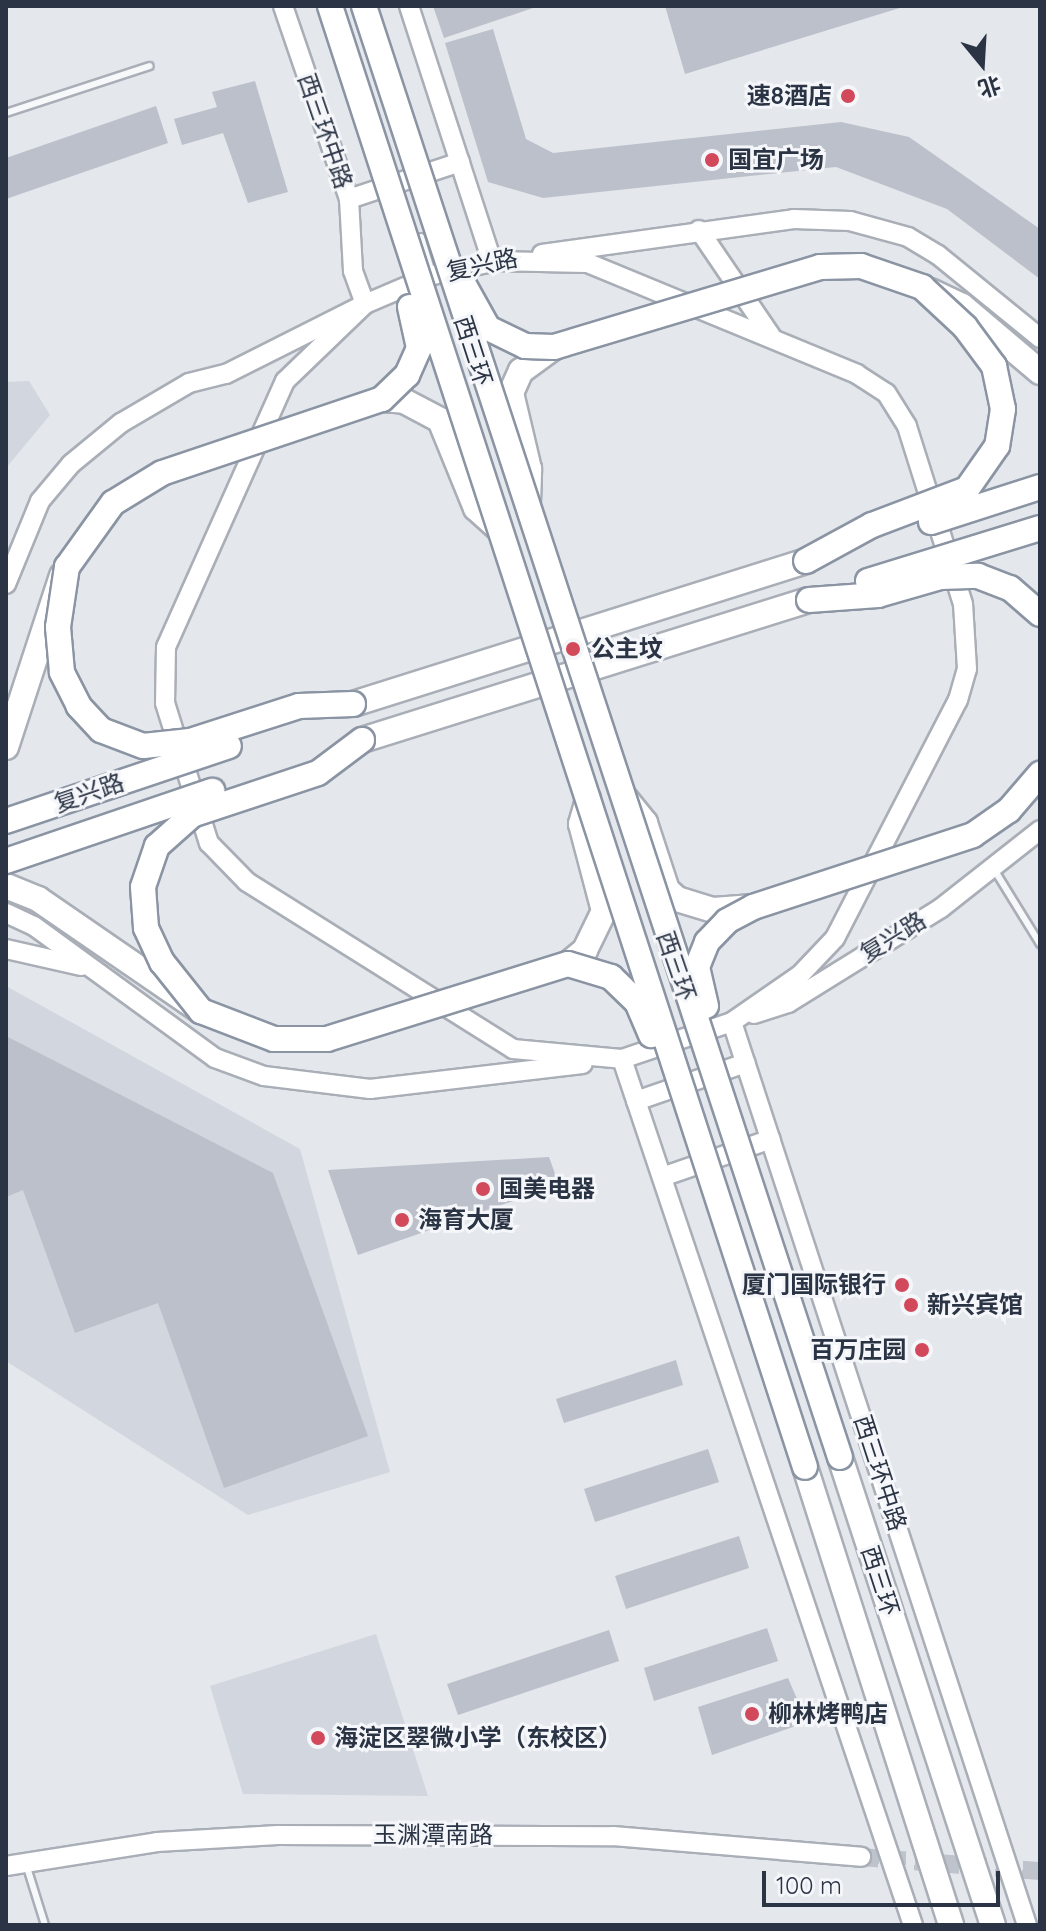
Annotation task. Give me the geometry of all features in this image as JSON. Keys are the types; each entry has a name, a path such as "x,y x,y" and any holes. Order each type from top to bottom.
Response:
{"highway":[{"name":"西三环","path":"330,6 527,517 993,1925"},
{"name":"西三环","path":"364,6 499,529 682,1082 951,1925"},
{"path":"382,399 407,375 419,348 409,304 430,268 469,287 488,328 525,346 554,347 820,267 861,266 922,287 962,306 1040,372"},
{"path":"806,561 872,525 952,498 978,478 997,446 1003,409 994,366 965,327 922,287"},
{"path":"527,517 529,469 511,393 521,371 554,347"},
{"path":"6,747 47,609 67,567 93,524 143,482 382,399 404,401 440,420 476,508 499,529"},
{"name":"复兴路","path":"6,821 353,704 1040,487"},
{"name":"复兴路","path":"6,861 362,740 1040,528"},
{"path":"67,567 58,627 62,672 84,712 122,740 165,746 299,706 353,704"},
{"path":"809,600 878,595 940,577 978,576 1010,588 1040,614"},
{"path":"201,1011 162,962 146,928 143,887 157,846 192,815 318,773 362,740"},
{"path":"615,785 645,823 667,890 677,899 713,910 753,907 973,835 1009,810 1040,774"},
{"path":"6,886 38,899 201,1011 274,1039 327,1039 568,964 585,950 604,911 581,824 588,799"},
{"path":"711,1071 717,1041 697,967 715,931 753,907"},
{"path":"568,964 611,977 629,993 662,1065 682,1082"}],"street":[{"name":"西三环中路","path":"283,6 349,199 353,271 365,304"},
{"path":"409,6 492,261 588,263 866,379 898,407 963,604 967,669 958,700 835,938 800,975 732,1022"},
{"path":"349,199 460,162"},
{"name":"复兴路","path":"6,584 40,501 71,464 121,423 189,383 226,374 430,268 794,219 872,225 938,255 1040,338"},
{"path":"699,230 773,338"},
{"path":"365,304 285,381 166,647 165,703 209,843 233,872 500,1044 530,1053 622,1059"},
{"name":"复兴路","path":"622,1059 788,1003 995,871 1040,830"},
{"path":"6,913 34,926 85,967 215,1058 318,1087 414,1085 622,1059"},
{"path":"6,949 85,967"},
{"name":"西三环中路","path":"732,1022 1027,1925"},
{"path":"622,1059 913,1925"},
{"path":"636,1101 746,1063"},
{"path":"662,1177 771,1139"},
{"name":"玉渊潭南路","path":"6,1866 157,1842 278,1835 613,1836 861,1857"}],"lane":[{"path":"6,113 150,66"},
{"path":"421,237 430,268"},
{"path":"995,871 1040,944"},
{"path":"25,1862 45,1925"}],"shaded area":[{"path":"29,381 50,415 6,468 6,382"},
{"path":"6,986 300,1149 390,1472 248,1515 6,1361"},
{"name":"海淀区翠微小学（东校区）","path":"376,1634 428,1796 243,1794 210,1686"}],"building":[{"path":"433,6 536,6 536,7 444,38"},
{"path":"665,6 711,8 903,7 685,74"},
{"name":"国宜广场","path":"493,29 526,139 553,153 841,122 909,137 1040,229 1040,279 947,209 836,167 543,198 488,182 445,43"},
{"path":"255,81 288,192 248,203 223,133 182,145 174,119 217,107 212,92"},
{"path":"156,106 168,143 6,199 6,158"},
{"path":"6,1036 273,1173 368,1436 224,1488 158,1303 75,1333 23,1190 6,1197"},
{"name":"海育大厦","path":"549,1157 559,1185 358,1255 328,1170"},
{"path":"676,1360 683,1385 564,1423 556,1399"},
{"path":"708,1449 719,1482 595,1522 584,1489"},
{"path":"739,1536 749,1568 626,1609 615,1576"},
{"path":"767,1628 778,1661 654,1701 644,1668"},
{"path":"609,1630 619,1661 458,1715 447,1684"},
{"name":"柳林烤鸭店","path":"788,1678 807,1722 712,1755 698,1707"}],"tunnel":[{"path":"861,1857 1040,1871"}],"place":[{"name":"速8酒店","path":"848,96"},
{"name":"国宜广场","path":"712,160"},
{"name":"公主坟","path":"573,649"},
{"name":"国美电器","path":"483,1189"},
{"name":"海育大厦","path":"402,1220"},
{"name":"厦门国际银行","path":"902,1285"},
{"name":"新兴宾馆","path":"911,1305"},
{"name":"百万庄园","path":"922,1350"},
{"name":"柳林烤鸭店","path":"752,1714"},
{"name":"海淀区翠微小学（东校区）","path":"318,1738"}]}
